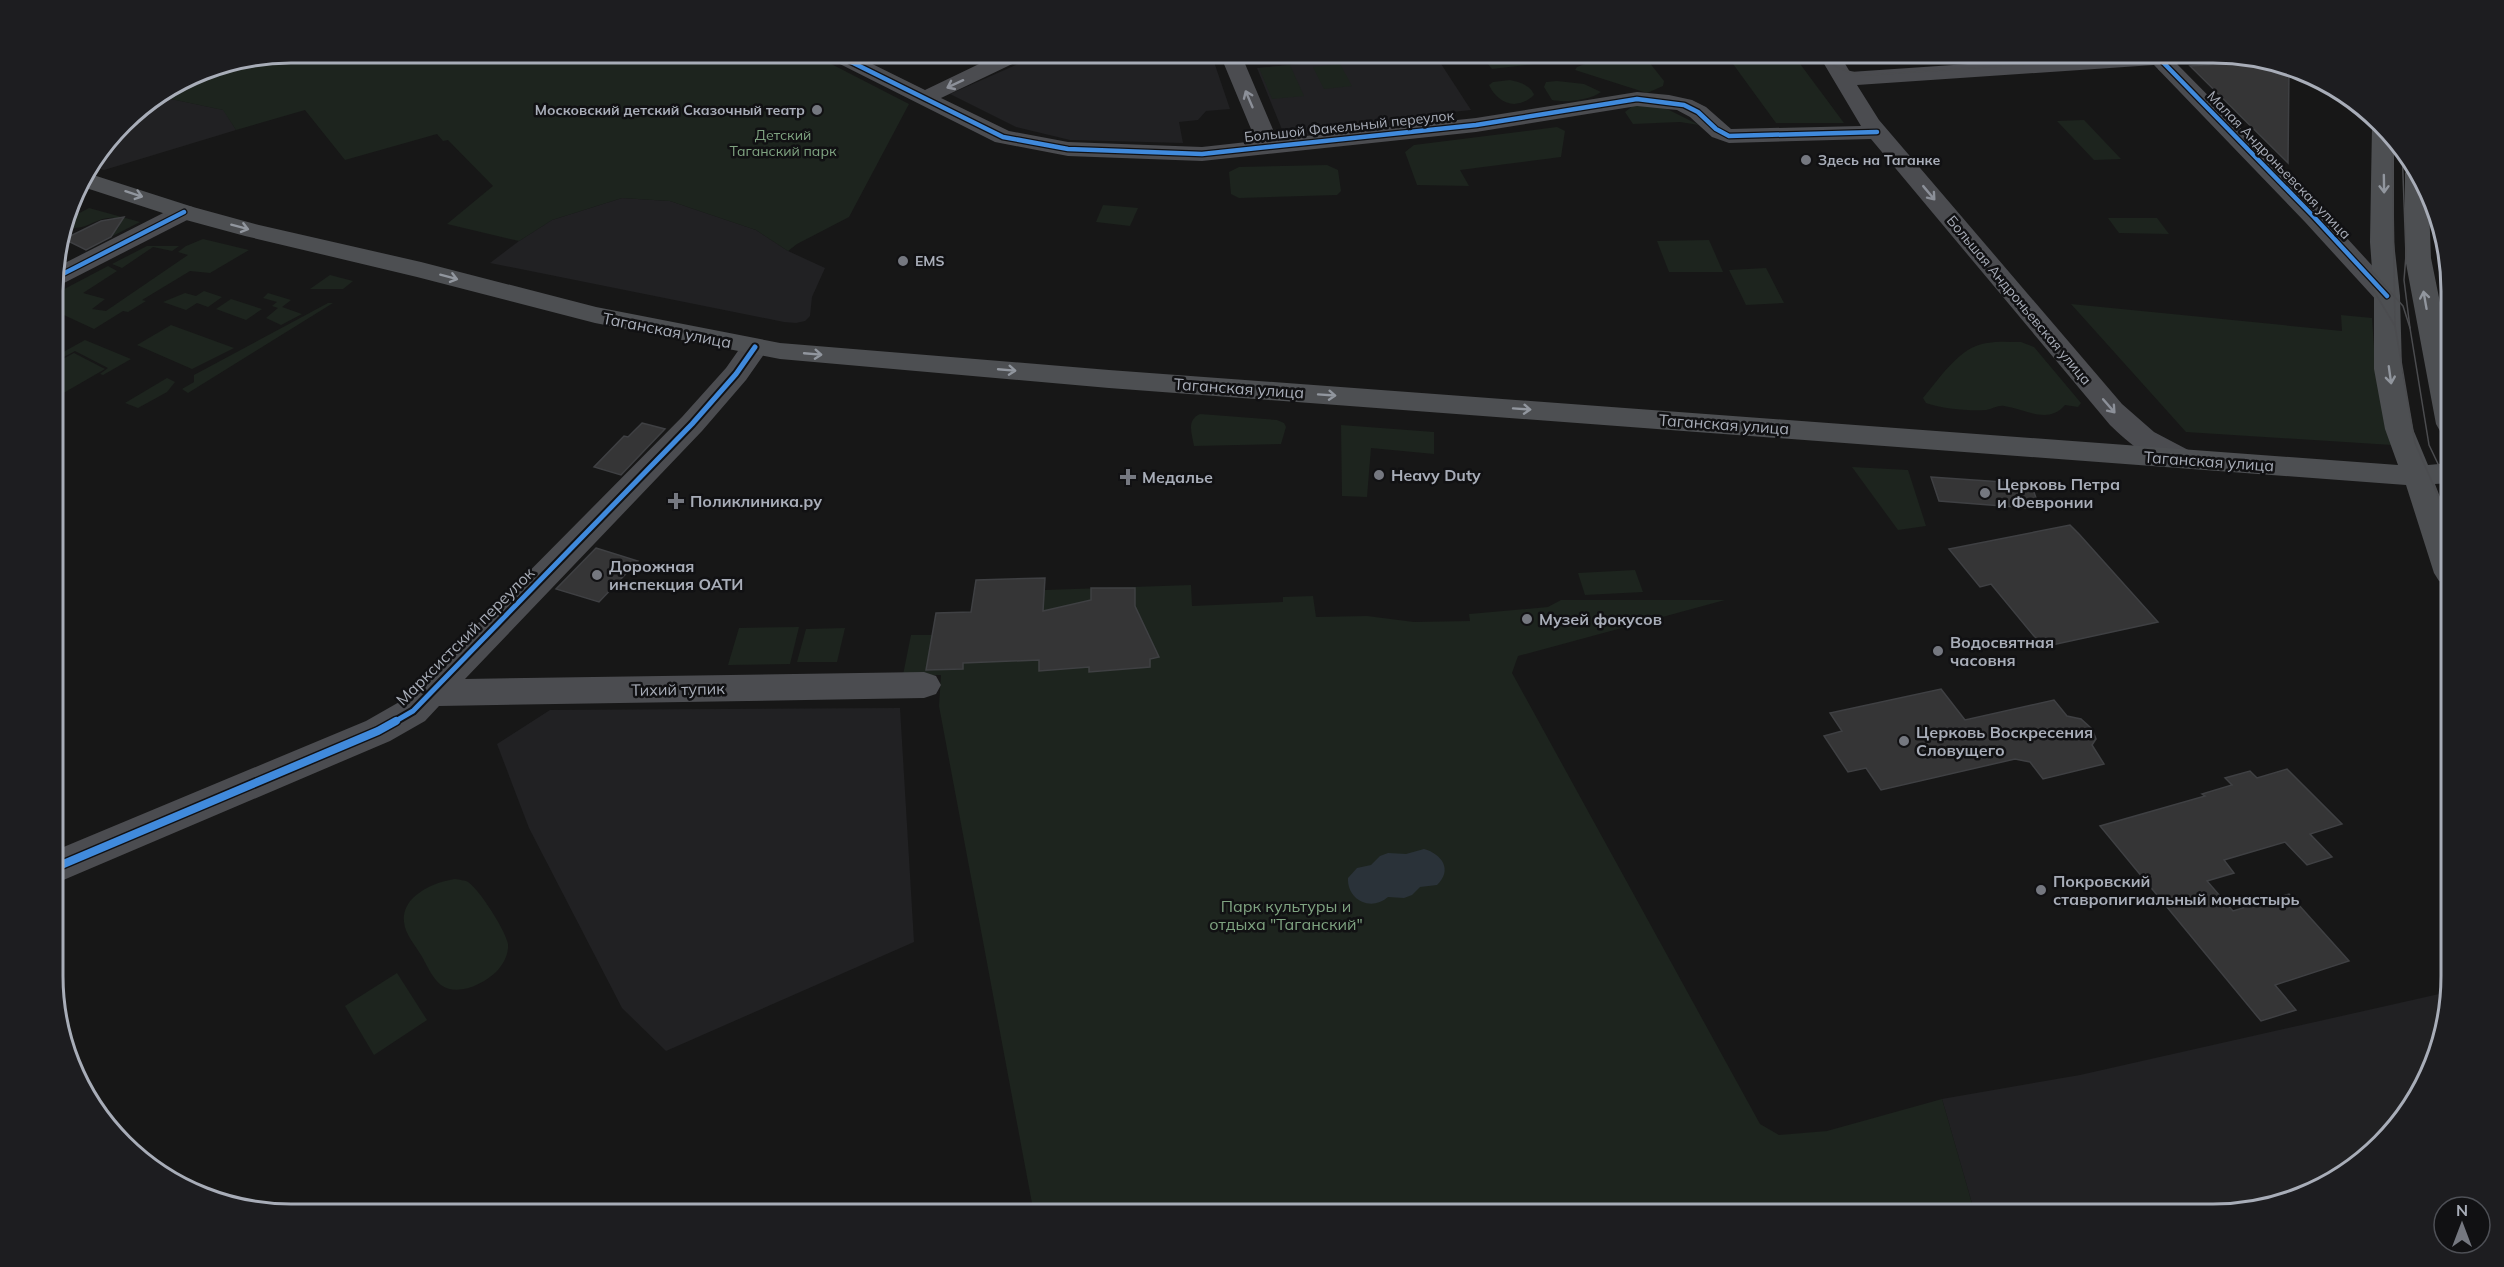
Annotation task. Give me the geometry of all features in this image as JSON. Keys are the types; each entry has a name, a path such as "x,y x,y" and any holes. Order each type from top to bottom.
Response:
{"main road":[{"path":"2383,140 2382,242 2387,296 2388,369 2399,429 2441,544"},
{"name":"Таганская улица","path":"91,182 184,212 595,315 755,347 845,357 1097,378 2416,476"},
{"path":"2417,190 2418,258 2441,359"},
{"path":"2416,476 2441,474"},
{"path":"2416,476 2441,482"}],"street":[{"name":"Большой Факельный переулок","path":"853,63 1003,137 1068,149 1202,154 1476,125 1637,99 1658,100 1698,111 1714,129 1728,136 1873,128"},
{"path":"929,100 934,93 998,63"},
{"path":"1234,63 1269,147"},
{"name":"Большая Андроньевская улица","path":"1813,63 1834,89 1873,128 2124,423 2157,450 2182,459"},
{"name":"Большая Андроньевская улица","path":"1836,63 1873,128"},
{"path":"1844,80 2074,63"},
{"name":"Малая Андроньевская улица","path":"2164,63 2314,217 2387,296"},
{"path":"63,274 184,212"},
{"name":"Марксистский переулок","path":"63,864 378,731 413,711 692,424 736,374 755,347"},
{"name":"Тихий тупик","path":"431,693 924,685"}],"shaded area":[{"path":"1020,63 1214,63 1230,109 1206,111 1198,120 1179,122 1183,143 1070,140 1016,127 950,94"},
{"path":"1313,63 1440,63 1471,110 1424,115 1428,122 1285,137 1257,68"},
{"path":"167,99 224,110 236,130 104,170 99,169 110,152 130,130"},
{"path":"622,198 670,201 756,230 788,251 825,268 812,297 810,316 805,321 784,322 490,263 552,220"},
{"path":"900,708 914,942 666,1051 622,1008 529,828 497,744 550,710"},
{"path":"1424,849 1436,855 1445,868 1442,879 1437,885 1420,887 1412,895 1404,898 1388,897 1374,903 1361,901 1351,892 1348,878 1357,868 1371,865 1380,856 1388,853 1406,854"},
{"path":"2441,994 2437,1020 2429,1049 2403,1103 2374,1137 2352,1157 2300,1187 2257,1200 2228,1204 1972,1204 1942,1099 2080,1075"}],"green space":[{"name":"Детский Таганский парк","path":"276,63 829,63 909,104 849,217 788,251 756,230 670,201 622,198 552,220 519,241 447,224 493,186 448,140 443,141 437,134 345,160 305,110 236,130 223,110 167,99 218,75 247,67"},
{"path":"1497,63 1544,63 1492,69 1488,64"},
{"path":"1650,63 1664,81 1663,86 1647,93 1575,70 1585,64"},
{"path":"1732,63 1799,63 1844,123 1776,123"},
{"path":"1340,64 1352,86 1324,89 1313,67"},
{"path":"1290,65 1304,96 1272,99 1259,68"},
{"path":"1510,80 1527,86 1534,95 1521,103 1508,103 1497,97 1489,85 1493,82"},
{"path":"1546,82 1584,84 1601,92 1578,100 1552,100 1544,87"},
{"path":"1634,105 1663,107 1699,125 1680,122 1633,124 1625,112"},
{"path":"2084,120 2121,159 2094,160 2057,121"},
{"path":"1557,127 1565,131 1561,157 1460,170 1469,186 1417,185 1405,152 1414,145"},
{"path":"1327,165 1338,170 1341,191 1337,195 1239,198 1231,194 1229,172 1239,167"},
{"path":"1103,205 1138,208 1130,226 1096,222"},
{"path":"89,208 140,222 99,243 118,228 121,220 107,218 72,228 76,215"},
{"path":"2108,218 2157,218 2169,234 2119,233"},
{"path":"203,239 249,250 210,273 190,271 142,300 146,301 128,312 123,311 94,329 63,315 63,290 108,266 117,271 83,293 105,299 92,309 106,311 188,255 178,252"},
{"path":"1709,240 1723,272 1669,272 1657,241"},
{"path":"147,246 179,246 172,251 153,247 122,268 112,264"},
{"path":"1766,268 1784,303 1746,305 1729,270"},
{"path":"330,275 353,281 343,289 310,289"},
{"path":"204,291 222,297 208,307 197,303 186,310 163,302 185,293 196,296"},
{"path":"268,293 291,300 282,307 302,314 281,325 266,318 278,308 272,306 277,302 263,298"},
{"path":"231,299 262,309 246,320 216,309"},
{"path":"328,303 333,303 188,393 182,389 194,382 194,375"},
{"path":"2071,304 2342,331 2341,315 2372,318 2376,377 2392,445 2186,432"},
{"path":"171,325 234,348 192,369 137,345"},
{"path":"85,340 131,359 103,375 100,374 108,368 75,351 63,357 63,352"},
{"path":"2021,342 2034,347 2081,403 2078,407 2065,405 2058,411 2044,415 2004,406 1986,410 1971,410 1926,403 1923,398 1951,364 1968,350 1987,343"},
{"path":"74,353 105,369 63,393 63,359"},
{"path":"167,378 175,382 167,392 138,408 125,403"},
{"path":"1200,414 1277,420 1284,423 1286,427 1281,444 1194,446 1191,424"},
{"path":"1341,425 1434,432 1434,454 1371,448 1367,497 1342,496"},
{"path":"1852,467 1908,470 1926,526 1898,530"},
{"path":"1635,570 1643,592 1585,595 1578,573"},
{"name":"Парк культуры и отдыха \"Таганский\"","path":"1045,578 1045,590 1191,585 1192,606 1283,602 1283,597 1313,596 1316,617 1367,616 1414,622 1470,621 1469,614 1548,607 1561,600 1725,600 1518,656 1512,673 1760,1124 1779,1135 1827,1131 1942,1099 1972,1204 1032,1204 939,706 941,675 903,675 911,635 932,635 936,613 971,612 976,580"},
{"path":"799,627 790,664 728,665 739,628"},
{"path":"845,628 837,662 797,662 806,629"},
{"path":"455,879 468,882 479,893 502,930 508,948 503,963 491,976 470,988 455,990 441,985 435,979 408,935 404,913 413,898 420,892 438,883"},
{"path":"397,973 427,1020 374,1055 345,1006"}],"building":[{"path":"2231,63 2257,67 2289,76 2288,163 2190,66"},
{"path":"124,217 111,237 86,250 69,241 70,236 101,221"},
{"path":"642,423 665,429 621,475 594,467 624,436 628,437"},
{"name":"Церковь Петра и Февронии","path":"1931,477 2031,484 2040,509 1939,501"},
{"path":"2070,525 2158,622 2043,647 1991,584 1980,587 1949,549"},
{"name":"Дорожная инспекция ОАТИ","path":"596,548 638,561 599,602 556,589"},
{"path":"1045,578 1043,611 1091,600 1091,588 1135,588 1135,606 1159,657 1150,659 1150,667 1089,672 1089,667 1039,671 1039,660 963,663 963,669 926,670 936,613 971,612 976,580"},
{"name":"Церковь Воскресения Словущего","path":"1941,689 1965,720 2054,700 2067,716 2081,719 2092,729 2096,739 2092,745 2104,764 2043,779 2030,762 2015,759 1881,790 1866,768 1848,772 1824,736 1842,731 1830,713"},
{"path":"2287,769 2342,824 2310,834 2332,857 2307,865 2285,842 2224,860 2234,873 2207,881 2233,911 2289,894 2349,961 2275,985 2296,1010 2261,1021 2100,826 2205,796 2202,794 2232,785 2225,778 2250,771 2257,778"}],"tram line":[{"path":"1830,63 1854,73 1869,75 2045,63"},
{"path":"2160,63 2191,83 2339,234 2395,296"},
{"path":"2159,69 2175,82 2369,283 2395,326"},
{"path":"2392,150 2395,296"},
{"path":"2403,163 2406,255 2404,280 2410,328"},
{"path":"2395,296 2403,306 2410,328"},
{"path":"2395,296 2395,326"},
{"path":"2395,326 2415,443 2441,502"},
{"path":"2410,328 2429,445 2441,470"}],"cycle path":[{"path":"853,63 1003,137 1068,149 1202,154 1476,125 1637,99 1669,101 1692,108 1716,129 1729,136 1877,132"},
{"path":"2164,63 2314,217 2387,296"},
{"path":"63,274 184,212"},
{"path":"63,864 378,731 413,711 692,424 736,374 755,347"}],"place":[{"name":"Московский детский Сказочный театр","path":"817,110"},
{"name":"Здесь на Таганке","path":"1806,160"},
{"name":"EMS","path":"903,261"},
{"name":"Heavy Duty","path":"1379,475"},
{"name":"Медалье","path":"1128,477"},
{"name":"Церковь Петра и Февронии","path":"1985,493"},
{"name":"Поликлиника.ру","path":"676,501"},
{"name":"Дорожная инспекция ОАТИ","path":"597,575"},
{"name":"Музей фокусов","path":"1527,619"},
{"name":"Водосвятная часовня","path":"1938,651"},
{"name":"Церковь Воскресения Словущего","path":"1904,741"},
{"name":"Покровский ставропигиальный монастырь","path":"2041,890"}]}
